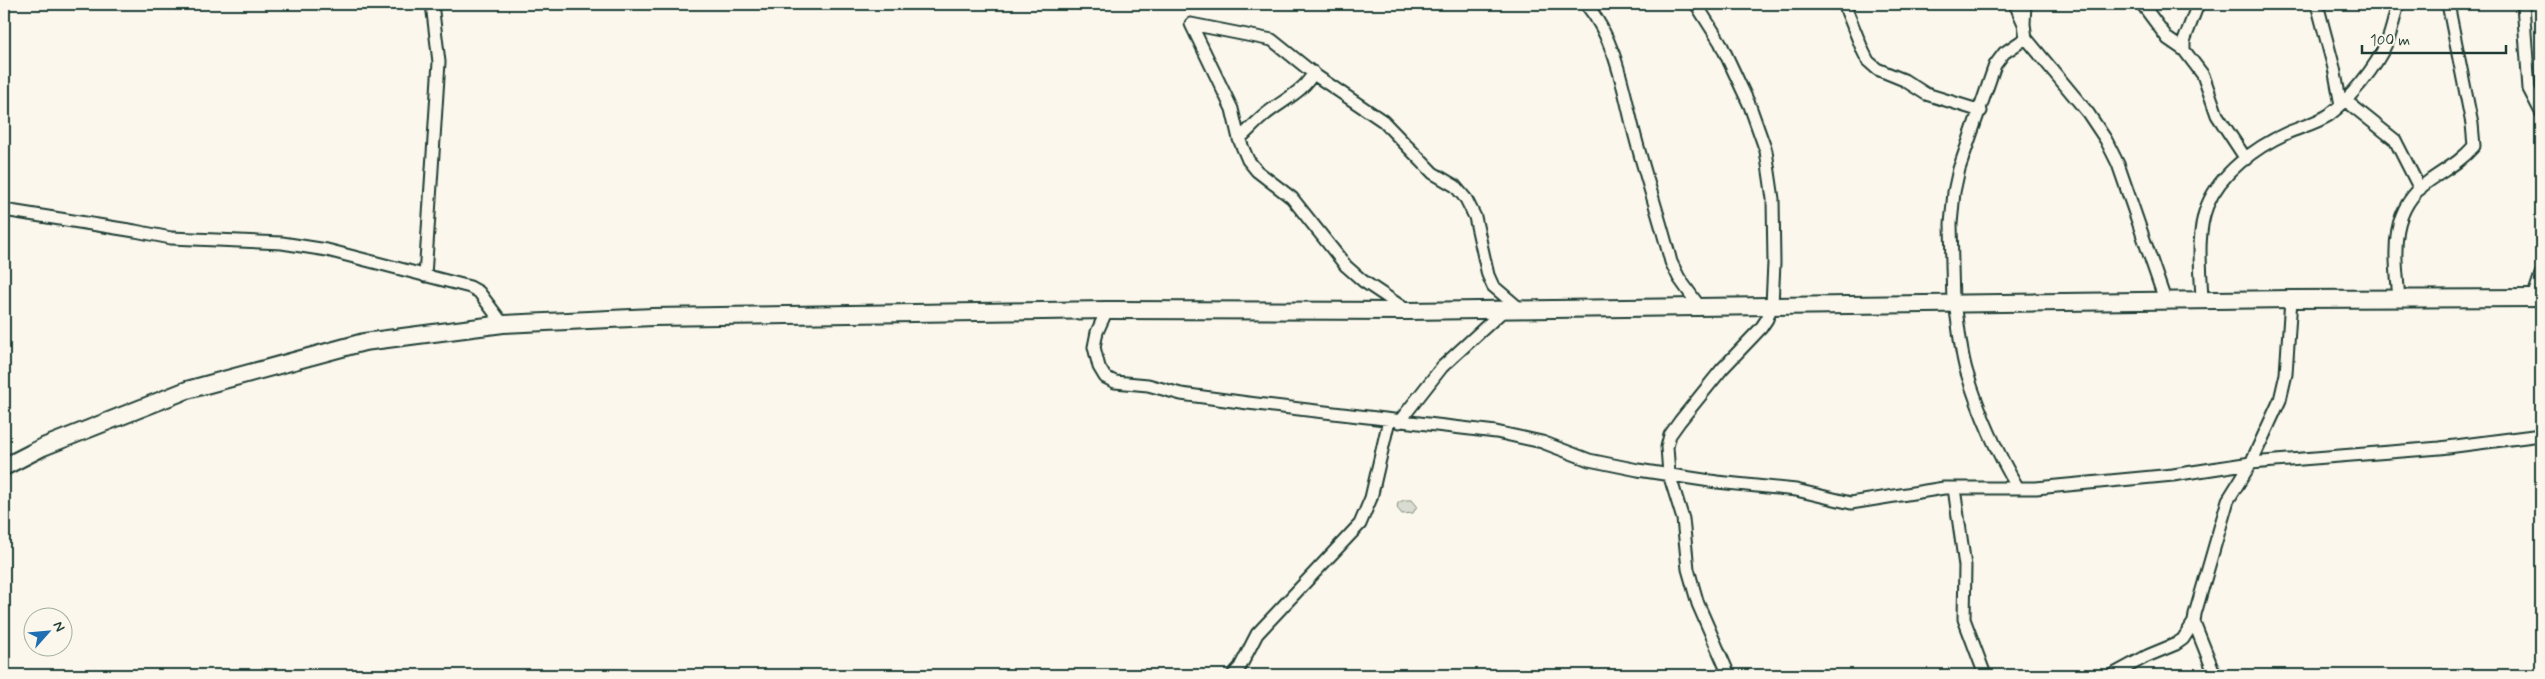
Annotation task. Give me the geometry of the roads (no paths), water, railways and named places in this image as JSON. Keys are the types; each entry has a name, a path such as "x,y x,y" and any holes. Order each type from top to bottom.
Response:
{"main road":[{"path":"4,467 43,447 187,390 364,342 503,324 663,316 1108,310 1408,311 2164,300 2537,298"}],"street":[{"path":"425,276 439,62 432,4"},
{"path":"1586,4 1604,32 1617,61 1635,138 1671,262 1679,278 1698,306"},
{"path":"1696,4 1720,42 1750,106 1766,151 1773,199 1774,263 1772,305 1761,328 1722,369 1670,435 1667,447 1669,474 1683,519 1688,569 1698,604 1728,675"},
{"path":"1844,4 1866,56 1877,69 1904,80 1926,94 1980,111"},
{"path":"2015,4 2024,24"},
{"path":"2025,4 2024,24 2026,38 2088,114 2106,140 2118,164 2164,300"},
{"path":"2142,4 2168,39 2184,50 2203,75 2217,115 2246,159"},
{"path":"2184,50 2184,41 2198,4"},
{"path":"2316,4 2343,102 2395,140 2420,189"},
{"path":"2202,300 2202,230 2206,207 2217,186 2246,159 2280,136 2328,115 2343,102 2386,44 2398,4"},
{"path":"2399,298 2394,250 2398,222 2420,189 2463,159 2474,146 2472,124 2448,4"},
{"path":"2523,4 2529,89 2541,112"},
{"path":"1233,675 1240,667 1257,634 1360,524 1371,498 1394,421 1464,344 1513,309 1493,286 1488,275 1475,217 1466,199 1456,186 1433,173 1383,121 1313,72 1272,40 1191,24 1232,109 1239,139 1248,160 1257,171 1292,198 1346,266 1363,281 1408,311"},
{"path":"2018,488 1987,426 1966,371 1954,304 1951,224 1954,192 1959,169 1998,58 2026,38"},
{"path":"1239,139 1267,113 1303,85 1313,72"},
{"path":"4,210 171,238 282,243 327,250 470,288 478,292 503,324"},
{"path":"2537,298 2541,274"},
{"path":"2112,675 2147,656 2176,644 2183,639 2194,622 2217,531 2228,500 2251,463 2280,400 2286,374 2291,299"},
{"path":"1108,310 1097,332 1094,347 1098,367 1105,377 1115,382 1148,385 1181,394 1496,432 1542,442 1589,460 1638,470 1718,482 1796,490 1851,503 1954,488 2018,488 2173,475 2251,463 2440,448 2541,435"},
{"path":"1954,488 1965,566 1964,619 1985,675"},
{"path":"2194,622 2215,675"}]}
